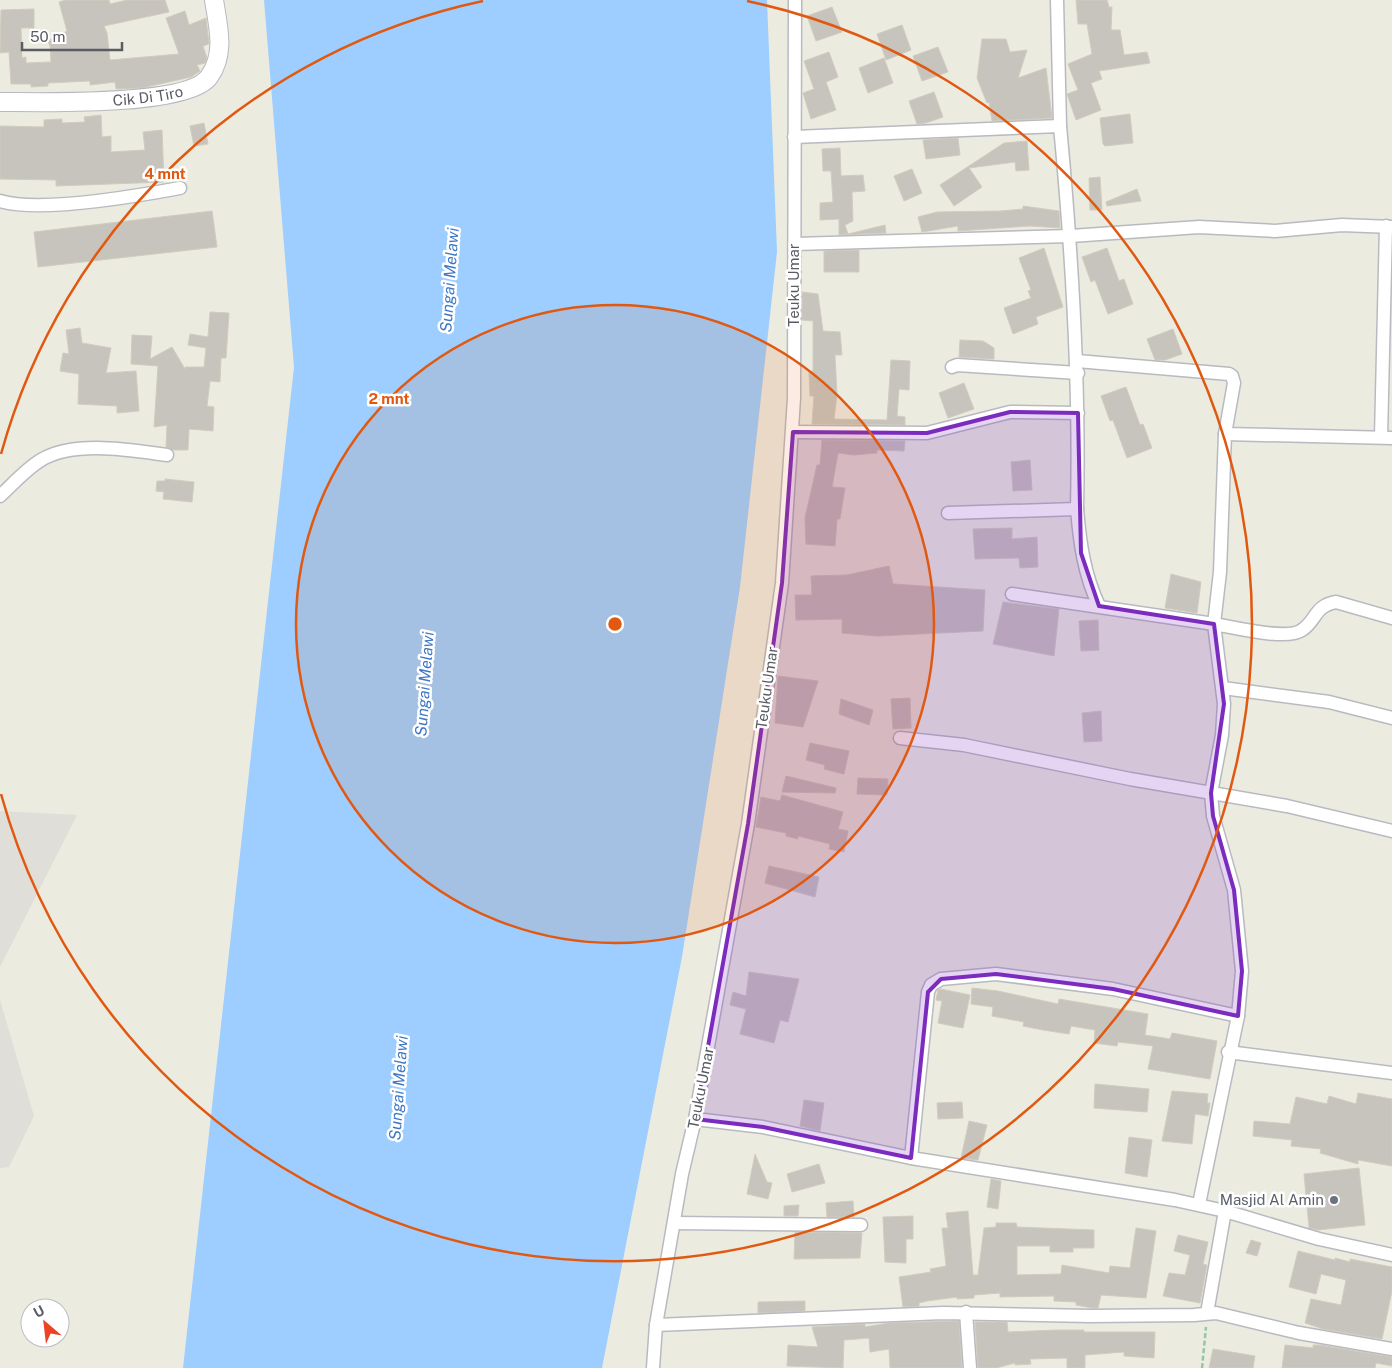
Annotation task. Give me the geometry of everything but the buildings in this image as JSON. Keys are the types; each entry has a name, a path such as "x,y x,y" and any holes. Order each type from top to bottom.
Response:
{"street":[{"name":"Cik Di Tiro","path":"0,102 154,98 190,90 208,78 220,53 214,0"},
{"name":"Teuku Umar","path":"653,1368 656,1325 682,1174 695,1119 748,824 782,583 793,432 796,0"},
{"path":"1057,0 1060,126 1071,236 1077,367 1077,509 1081,553 1089,584 1099,606"},
{"path":"794,137 1060,126"},
{"path":"0,201 27,205 142,194 180,188"},
{"path":"795,244 1071,236 1200,227 1275,231 1342,225 1389,226 1386,437 1225,434"},
{"path":"952,367 957,365 1077,367 1229,374 1232,376 1234,383 1225,434 1220,572 1214,624 1223,688 1222,735 1211,793 1214,822 1234,890 1242,971 1238,1016 1228,1052 1199,1204"},
{"path":"793,432 928,433 1010,412 1078,413"},
{"path":"0,496 39,461 58,452 103,448 167,455"},
{"path":"948,513 1077,509"},
{"path":"1012,594 1276,634 1301,631 1319,609 1326,604 1336,602 1392,618"},
{"path":"1223,688 1329,702 1392,718"},
{"path":"900,738 964,745 1130,779 1287,806 1392,831"},
{"path":"911,1158 928,992 931,985 941,979 996,974 1113,988 1238,1016"},
{"path":"1228,1052 1392,1073"},
{"path":"695,1119 763,1127 911,1158 1062,1180 1199,1204 1318,1239 1392,1255"},
{"path":"1208,1313 1225,1211"},
{"path":"674,1223 861,1225"},
{"path":"966,1312 970,1368"},
{"path":"656,1325 966,1312 1090,1316 1194,1315 1208,1313 1226,1315 1299,1333 1392,1349"}],"path":[{"path":"1202,1368 1208,1313"}],"highlighted area":[{"path":"1010,412 1078,413 1081,553 1099,606 1214,624 1224,704 1211,793 1213,816 1234,890 1242,971 1238,1016 1113,989 996,974 941,979 928,992 911,1158 763,1127 695,1119 748,824 782,583 793,432 927,433"}],"shaded area":[{"path":"0,811 77,815 0,967"},
{"path":"0,1000 34,1116 9,1167 0,1168"}],"water":[{"name":"Sungai Melawi","path":"264,0 767,0 777,252 740,587 682,957 602,1368 183,1368 294,367"}],"place":[{"name":"Masjid Al Amin","path":"1334,1200"}]}
